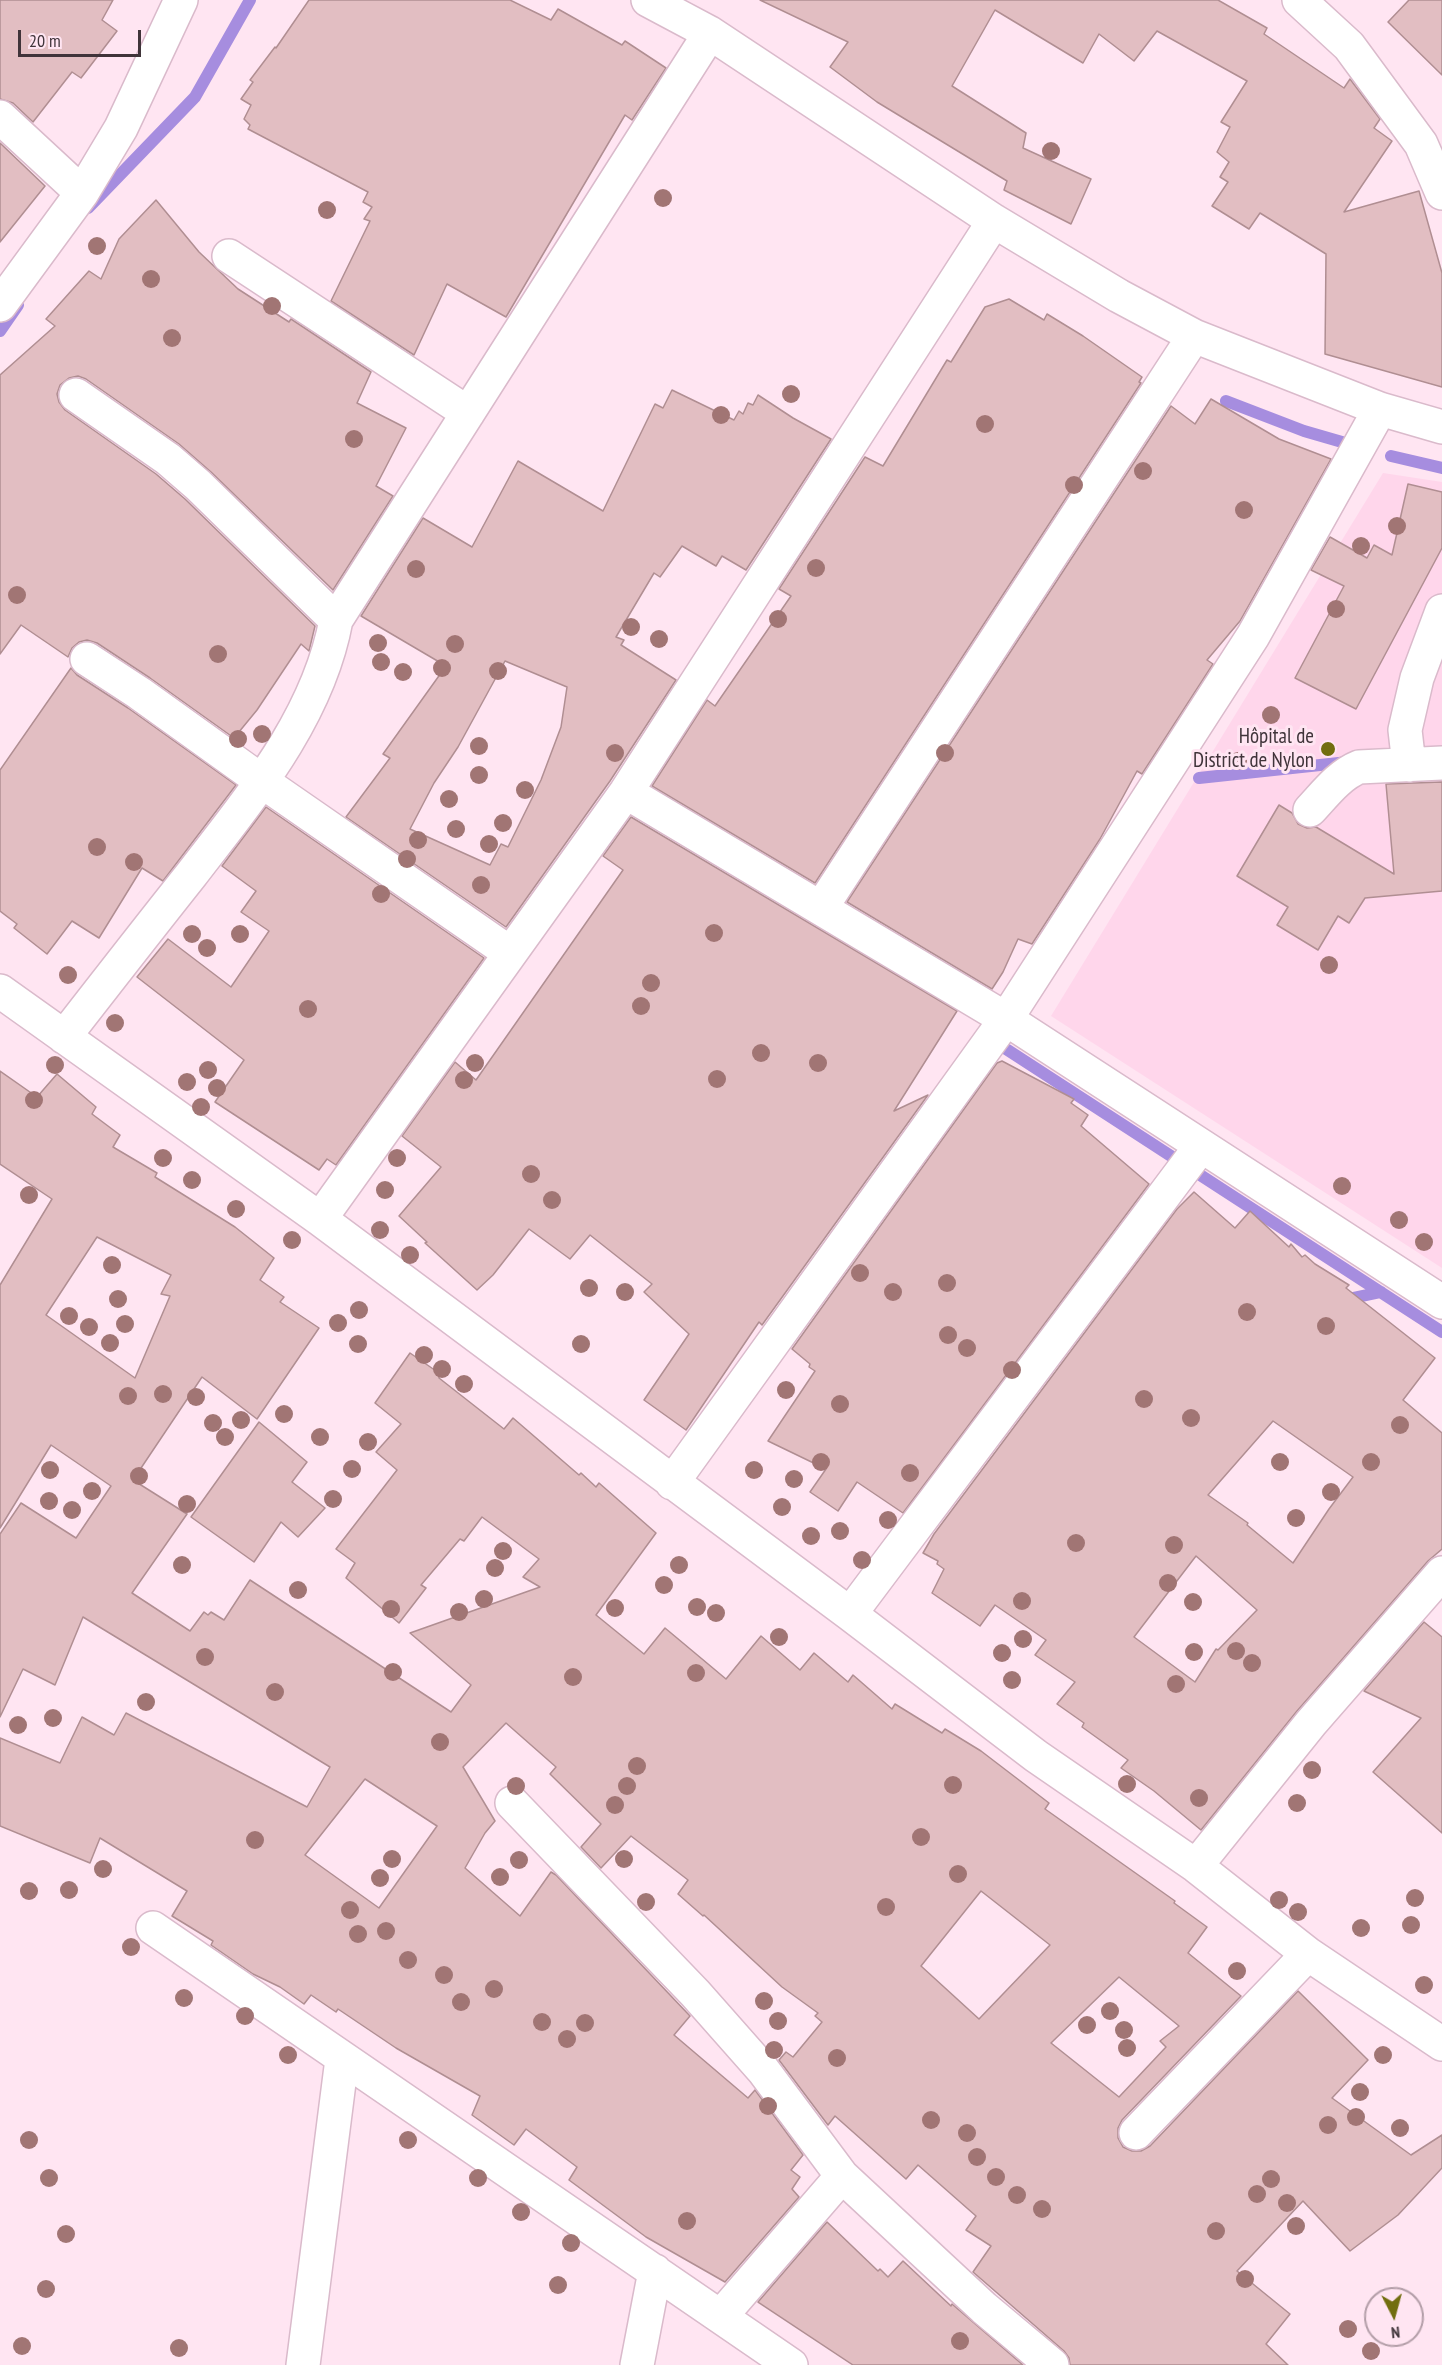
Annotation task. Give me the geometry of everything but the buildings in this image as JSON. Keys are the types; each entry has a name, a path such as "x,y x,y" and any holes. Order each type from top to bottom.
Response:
{"street":[{"path":"0,305 82,193 121,128 181,0"},
{"path":"648,0 710,33 994,221 1119,296 1194,336 1380,409 1442,427"},
{"path":"1299,0 1349,46 1376,82 1421,144 1442,193"},
{"path":"64,1037 263,782 304,711 330,650 336,620 710,33"},
{"path":"0,117 82,193"},
{"path":"320,1219 626,792 994,221"},
{"path":"229,256 468,412"},
{"path":"821,908 1194,336"},
{"path":"76,395 168,459 198,485 336,620"},
{"path":"672,1483 1006,1018 1252,636 1380,409"},
{"path":"1409,765 1405,730 1417,678 1442,611"},
{"path":"87,659 510,953"},
{"path":"1310,810 1348,771 1359,766 1442,763"},
{"path":"626,792 1006,1018 1442,1302"},
{"path":"0,991 320,1219 850,1614 1036,1756 1196,1866 1308,1953 1442,2044"},
{"path":"850,1614 1201,1146"},
{"path":"1196,1866 1311,1723 1442,1573"},
{"path":"512,1803 717,2018 763,2070 842,2176 984,2308 1052,2365"},
{"path":"153,1928 791,2365"},
{"path":"1136,2133 1308,1953"},
{"path":"303,2365 342,2059"},
{"path":"721,2316 842,2176"},
{"path":"637,2365 655,2271"}],"shaded area":[{"name":"Hôpital de District de Nylon","path":"1383,473 1442,482 1442,1268 1051,1016"}],"waterway":[{"path":"88,208 195,97 250,0"},
{"path":"0,331 18,305"},
{"path":"1226,401 1304,431 1342,442"},
{"path":"1391,456 1442,468"},
{"path":"1199,778 1348,762"},
{"path":"991,1049 1003,1047 1442,1332"},
{"path":"1345,1302 1348,1299 1381,1292"}],"place":[{"name":"Hôpital de District de Nylon","path":"1328,749"}]}
